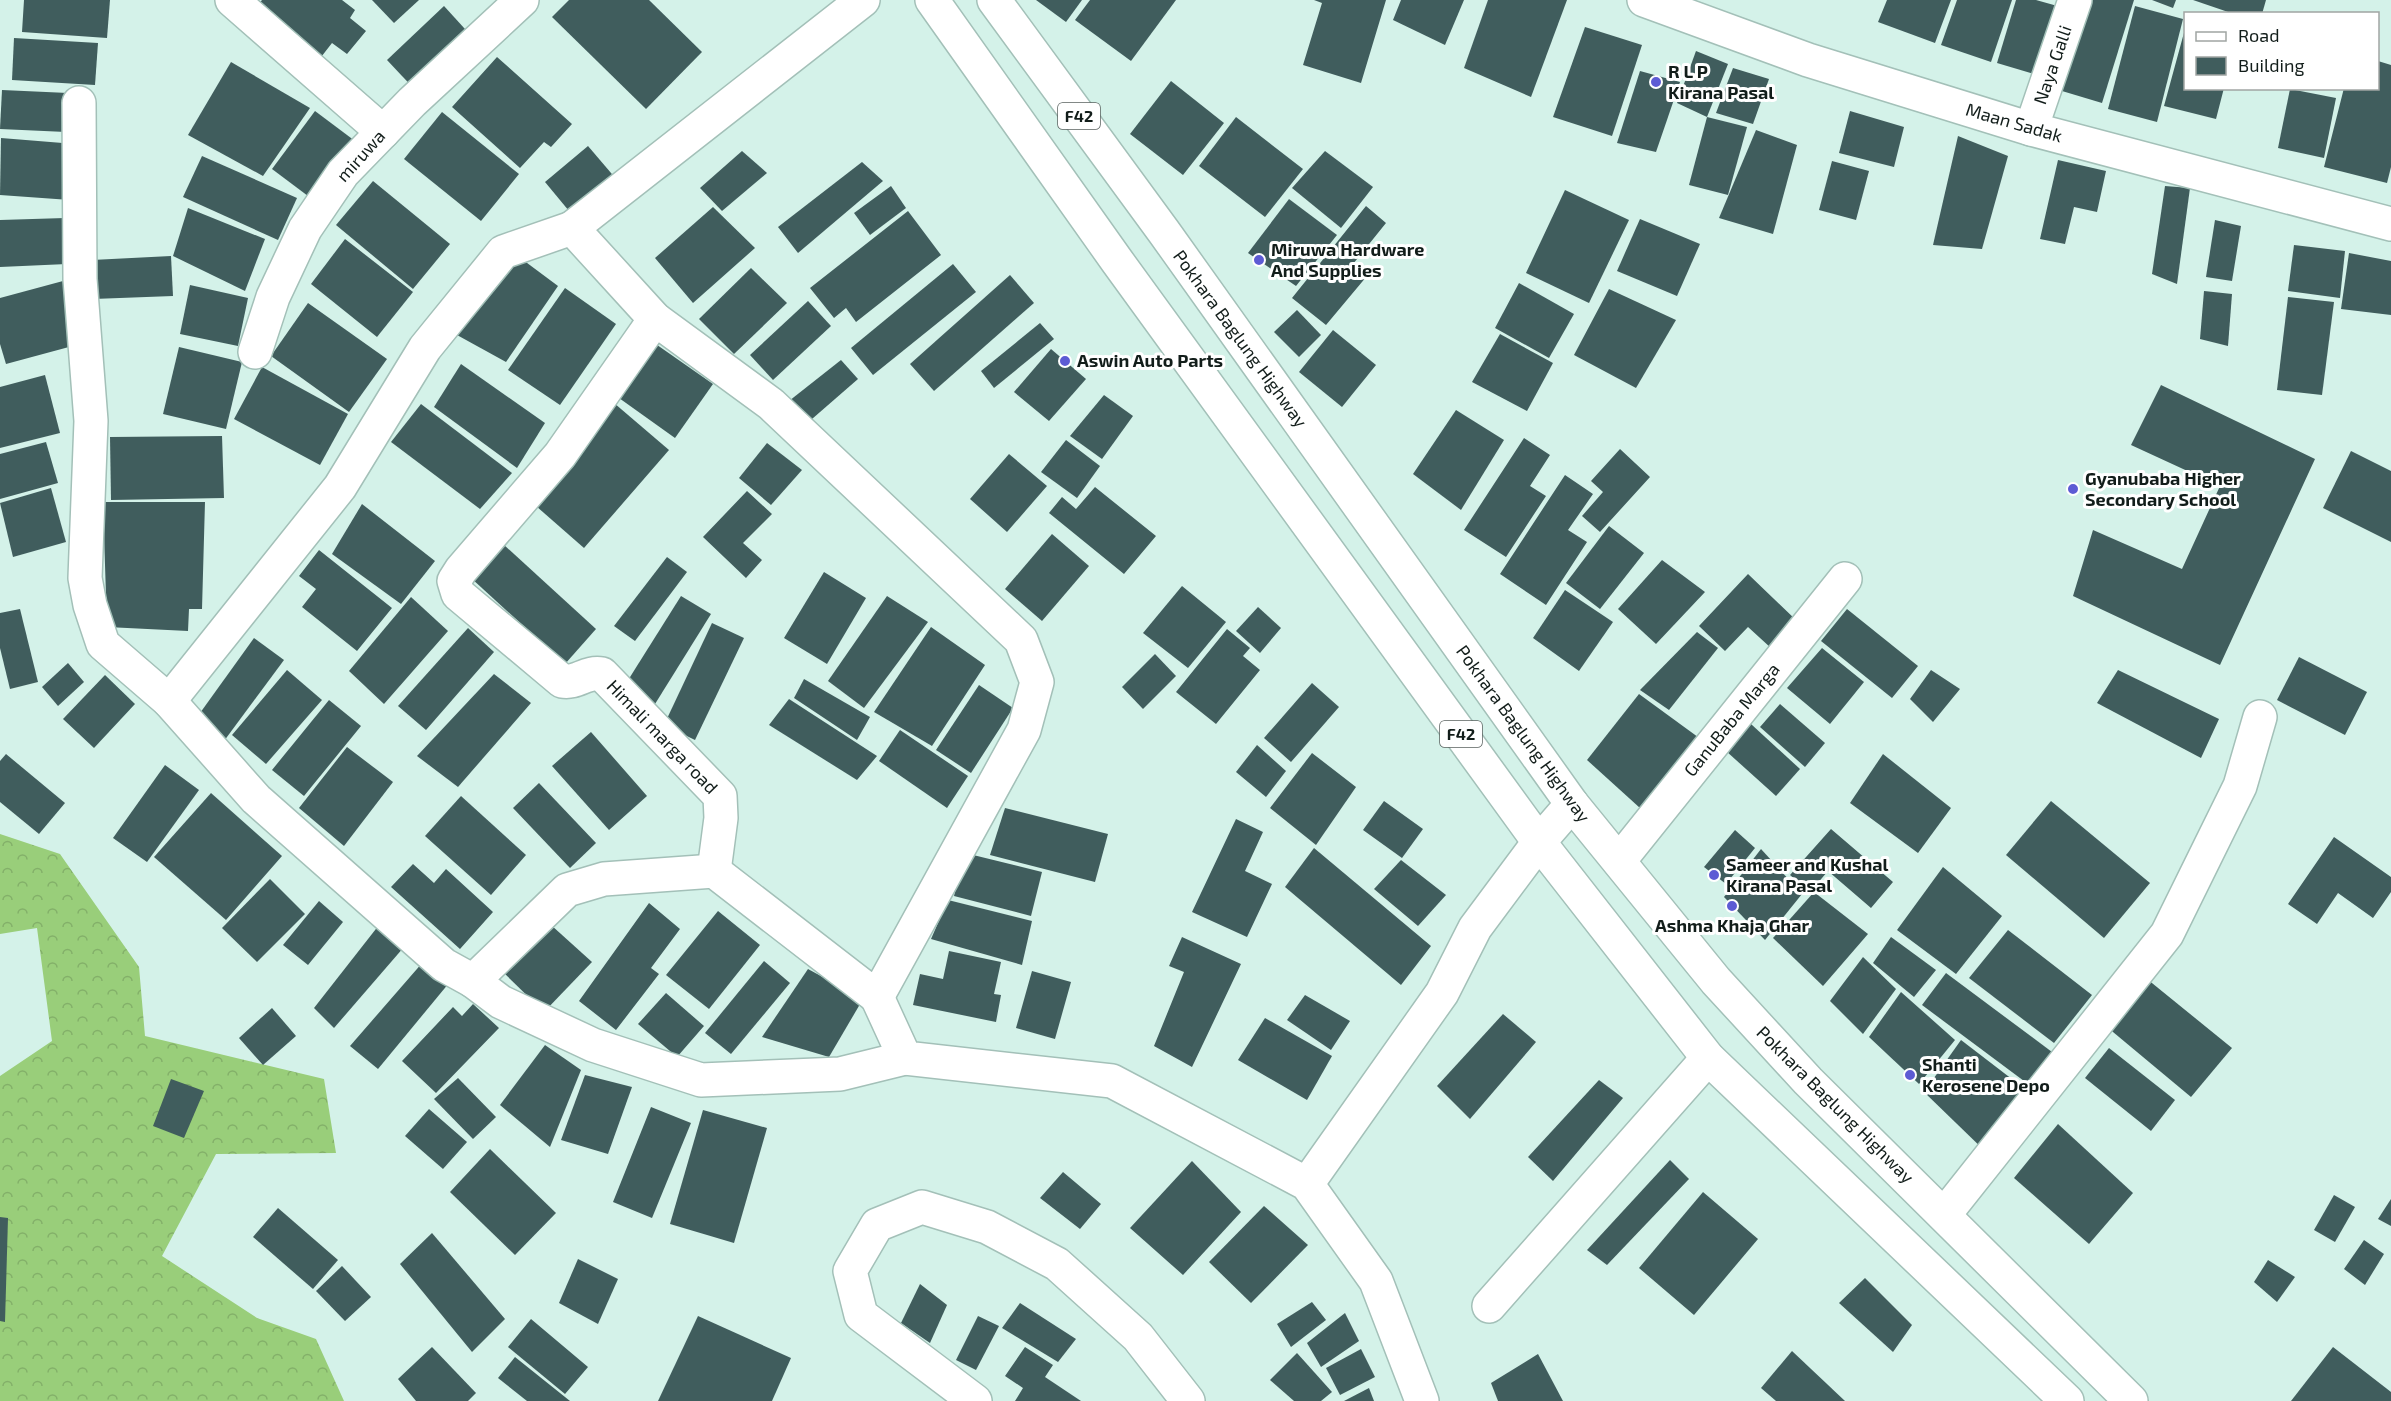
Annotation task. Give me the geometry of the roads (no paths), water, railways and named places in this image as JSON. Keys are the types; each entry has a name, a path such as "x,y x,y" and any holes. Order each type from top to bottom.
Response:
{"main road":[{"path":"232,0 383,132"},
{"name":"miruwa","path":"255,351 273,297 306,229 343,173 522,0"},
{"path":"169,701 340,487 425,348 503,252 572,228 863,0"},
{"name":"F42","path":"932,0 1117,261 1539,842 1708,1058 2067,1401"},
{"name":"Pokhara Baglung Highway","path":"994,0 1164,232 1572,804 1716,981 1800,1073 2131,1401"},
{"name":"Naya Galli","path":"2031,129 2075,0"},
{"name":"Maan Sadak","path":"1664,4 1808,60 2031,129 2391,224"},
{"path":"79,103 80,279 91,421 85,578 90,606 103,644 169,701 256,799 444,965 473,981 501,1002 593,1045 701,1080 840,1074 905,1058 1112,1081 1307,1184 1376,1281 1422,1401"},
{"path":"572,228 656,319 771,404 1021,640 1036,682 1024,730 877,997"},
{"name":"Himali marga road","path":"656,319 560,455 454,581 458,594 562,681 570,683 593,672 602,674 720,796 721,818 714,871"},
{"name":"GanuBaba Marga","path":"1619,861 1845,579"},
{"path":"1944,1215 2167,934 2240,786 2260,717"},
{"path":"1307,1184 1442,993 1475,928 1539,842 1572,804"},
{"path":"473,981 567,890 604,879 714,871 877,997 905,1058"},
{"path":"1490,1306 1708,1058"},
{"path":"975,1401 861,1315 850,1271 877,1225 922,1207 987,1227 1057,1264 1138,1337 1188,1401"}],"place":[{"name":"R L P Kirana Pasal","path":"1656,82"},
{"name":"Miruwa Hardware And Supplies","path":"1259,260"},
{"name":"Aswin Auto Parts","path":"1065,361"},
{"name":"Gyanubaba Higher Secondary School","path":"2073,489"},
{"name":"Sameer and Kushal Kirana Pasal","path":"1714,875"},
{"name":"Ashma Khaja Ghar","path":"1732,906"},
{"name":"Shanti Kerosene Depo","path":"1910,1075"}]}
